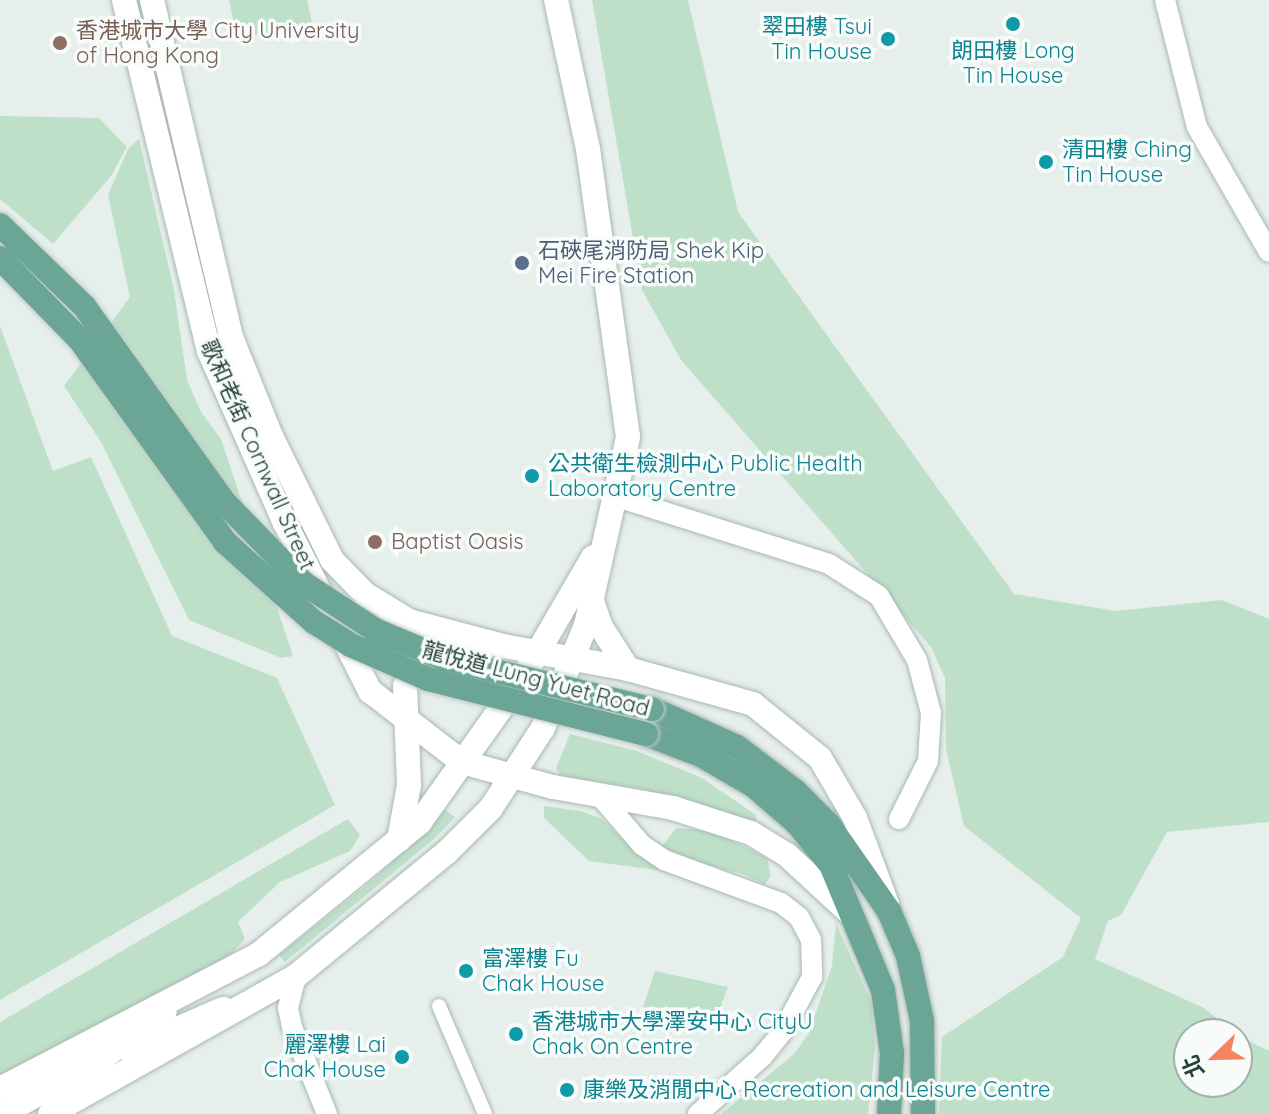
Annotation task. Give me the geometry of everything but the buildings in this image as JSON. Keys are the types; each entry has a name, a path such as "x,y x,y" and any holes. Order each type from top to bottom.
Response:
{"main road":[{"name":"歌和老街 Cornwall Street","path":"124,0 209,351 357,668 370,691 403,720 462,762 510,778"},
{"name":"歌和老街 Cornwall Street","path":"152,0 221,302 271,436 332,560 385,610 443,632 574,658"},
{"path":"2,1114 100,1060 247,1001 296,976 447,852 491,808 543,728 574,658 608,534 617,497 627,406 588,149 556,0"},
{"name":"龍悅道 Lung Yuet Road","path":"0,225 84,306 226,504 264,548 312,590 375,630 442,658 652,709 737,747 796,792 829,825 889,911"},
{"name":"龍悅道 Lung Yuet Road","path":"0,258 80,340 225,542 314,622 351,645 428,679 646,734 730,770 776,803 831,865 874,961 890,1022 889,1112"},
{"path":"100,1060 183,998 268,948 399,840 442,796 538,651 608,534"},
{"path":"591,596 601,627 628,669"},
{"path":"399,840 409,785 403,720 407,675 443,632"},
{"name":"龍悅道 Lung Yuet Road","path":"574,658 628,669 753,704 802,739 855,818 908,956 922,1021 923,1114"},
{"name":"龍悅道 Lung Yuet Road","path":"510,778 673,808 751,833 796,862 854,916"},
{"path":"0,1089 124,1021 183,998"},
{"path":"50,1114 201,1032 247,1001"}],"street":[{"path":"1165,0 1197,127 1269,252"},
{"path":"617,497 829,564 879,596 917,660 931,713 928,761 899,819"},
{"path":"599,795 642,845 664,860 781,903 799,917 811,940 812,977 783,1031 763,1056 698,1114"},
{"path":"296,976 288,1008 292,1027 327,1114"},
{"path":"439,1006 485,1114"}],"green space":[{"path":"229,0 307,0 312,23 237,39"},
{"path":"592,0 688,0 738,212 1014,594 1116,611 1222,600 1269,619 1269,822 1167,832 1121,915 1108,921 1095,959 1204,1008 1216,1018 1173,1018 1173,1098 1253,1098 1253,1043 1269,1051 1269,1114 939,1114 942,1037 1063,957 1081,918 964,826 946,749 945,678 931,647 681,360 642,290"},
{"path":"0,116 99,118 127,147 111,176 53,244 0,199"},
{"path":"139,139 174,290 187,380 201,412 221,439 293,656 281,658 189,620 101,442 64,386 130,297 108,195 128,149"},
{"path":"0,326 53,471 91,457 172,636 277,678 335,805 0,1000"},
{"path":"570,734 637,751 702,778 756,815 757,826 644,789 560,776 556,768"},
{"path":"544,806 581,811 602,819 638,855 664,871 589,861 544,818"},
{"path":"445,810 455,817 434,839 285,962 279,955 372,881"},
{"path":"348,819 360,835 350,851 280,882 238,922 245,939 224,962 0,1079 0,1022"},
{"path":"676,828 713,831 767,858 771,875 765,885 743,874 665,854 660,849"},
{"path":"836,923 871,1002 875,1049 868,1114 721,1114 794,1054 809,1033 832,966"},
{"path":"655,971 728,987 714,1024 643,1007"}],"place":[{"name":"朗田樓 Long Tin House","path":"1013,24"},
{"name":"翠田樓 Tsui Tin House","path":"888,39"},
{"name":"香港城市大學 City University of Hong Kong","path":"60,43"},
{"name":"清田樓 Ching Tin House","path":"1046,162"},
{"name":"石硤尾消防局 Shek Kip Mei Fire Station","path":"522,263"},
{"name":"公共衛生檢測中心 Public Health Laboratory Centre","path":"532,476"},
{"name":"Baptist Oasis","path":"375,542"},
{"name":"富澤樓 Fu Chak House","path":"466,971"},
{"name":"香港城市大學澤安中心 CityU Chak On Centre","path":"516,1034"},
{"name":"麗澤樓 Lai Chak House","path":"402,1057"},
{"name":"康樂及消閒中心 Recreation and Leisure Centre","path":"567,1090"}]}
